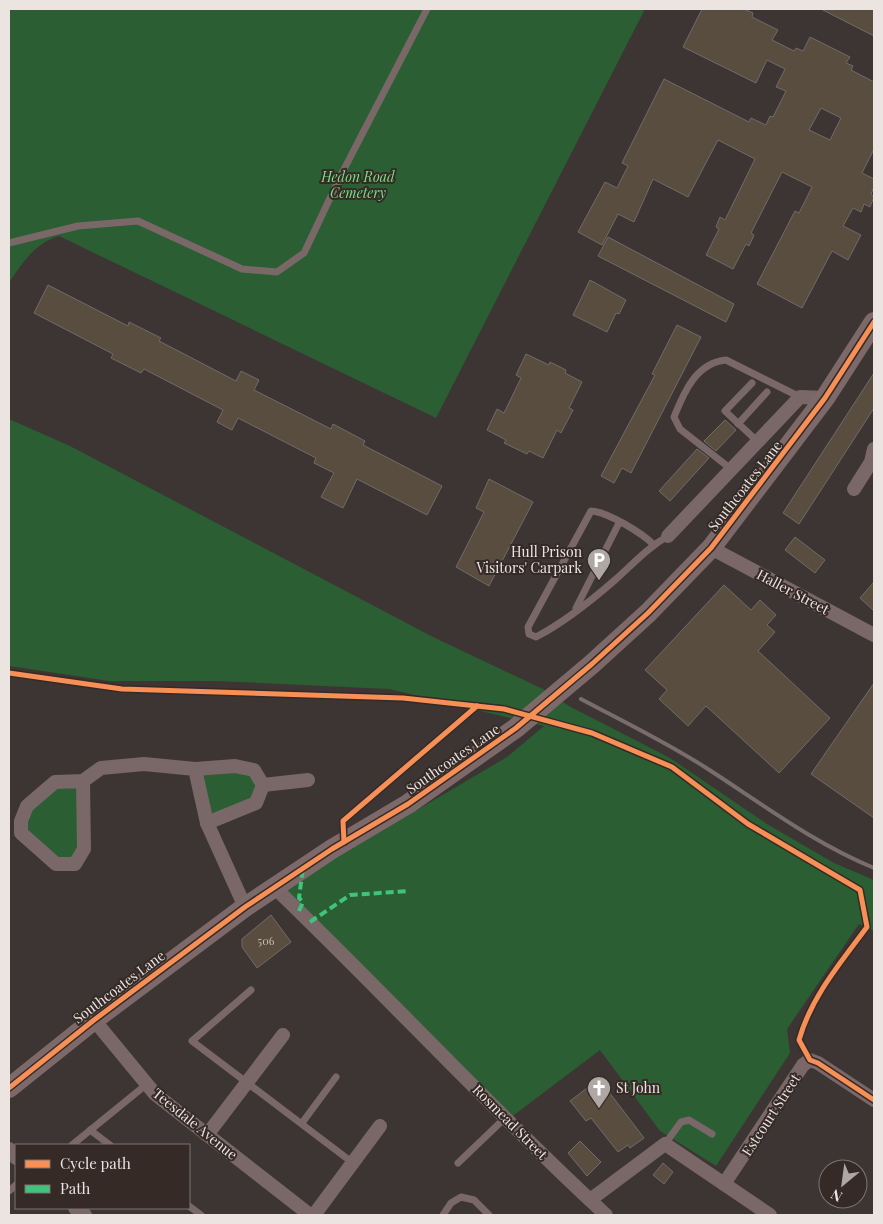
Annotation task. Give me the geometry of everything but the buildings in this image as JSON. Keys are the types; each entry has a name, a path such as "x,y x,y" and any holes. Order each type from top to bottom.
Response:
{"street":[{"name":"Southcoates Lane","path":"11,1082 245,907 332,849 408,804 516,728 592,664 648,613 711,548 825,398 874,322"},
{"path":"668,536 800,398 825,398"},
{"path":"854,489 871,462 874,449"},
{"name":"Haller Street","path":"711,548 874,635"},
{"path":"83,780 84,849 75,864 56,864 21,833 21,821 27,806 55,782 83,780 101,768 144,764 195,769 235,766 254,770 263,786"},
{"path":"195,769 207,823 245,907"},
{"path":"263,786 308,780"},
{"path":"207,823 256,803 263,786"},
{"name":"Rosmead Street","path":"274,887 363,974 504,1118 606,1215"},
{"name":"Teesdale Avenue","path":"94,1020 155,1094 310,1215"},
{"path":"208,1135 283,1035"},
{"name":"Estcourt Street","path":"724,1184 803,1065 810,1060 818,1063 874,1100"},
{"path":"314,1215 380,1126"},
{"path":"590,1200 666,1144 770,1215"}],"lane":[{"path":"9,244 78,226 138,221 242,269 277,272 304,254 340,175 427,9"},
{"path":"731,469 680,429 674,417 682,397 695,376 714,361 726,360 800,398"},
{"path":"752,383 725,410 757,441"},
{"path":"738,424 767,392"},
{"path":"654,545 646,536 604,514 591,511 528,627 529,634 536,636 551,629 616,579 641,554 668,536"},
{"path":"574,611 620,522"},
{"path":"251,990 192,1041 353,1163"},
{"path":"302,1123 336,1077"},
{"path":"73,1144 146,1084"},
{"path":"458,1164 504,1118"},
{"path":"666,1144 680,1122 689,1120 712,1134"},
{"path":"90,1130 109,1144"},
{"path":"442,1215 451,1202 461,1197 474,1200 489,1215"},
{"path":"190,1207 201,1215"}],"green space":[{"name":"Hedon Road Cemetery","path":"9,9 645,9 436,418 59,236 50,239 36,249 24,261 9,283"},
{"path":"9,419 70,446 433,637 543,689 569,706 670,758 767,824 834,863 874,880 874,931 859,924 787,1029 790,1053 716,1166 660,1131 600,1050 510,1118 283,889 507,757 544,726 389,689 217,681 109,681 9,666"},
{"path":"195,769 254,770 263,785 256,803 207,823"},
{"path":"83,781 84,849 75,864 56,864 21,833 27,806 55,782"}],"railway":[{"path":"581,699 695,761 810,836 874,868"}],"marked path":[{"path":"299,911 303,902 299,898 303,868"},
{"path":"310,922 350,895 409,891"}],"cycle path":[{"path":"9,1088 94,1020 245,907 332,849 408,804 516,728 592,664 648,613 711,548 825,398 874,322"},
{"path":"9,673 122,689 403,698 504,709 592,733 672,767 748,824 860,890 867,927 819,995 804,1024 799,1040 810,1060 818,1063 874,1100"},
{"path":"344,842 343,821 477,706"}],"place":[{"name":"Hull Prison Visitors' Carpark","path":"599,581"},
{"name":"St John","path":"599,1109"}]}
